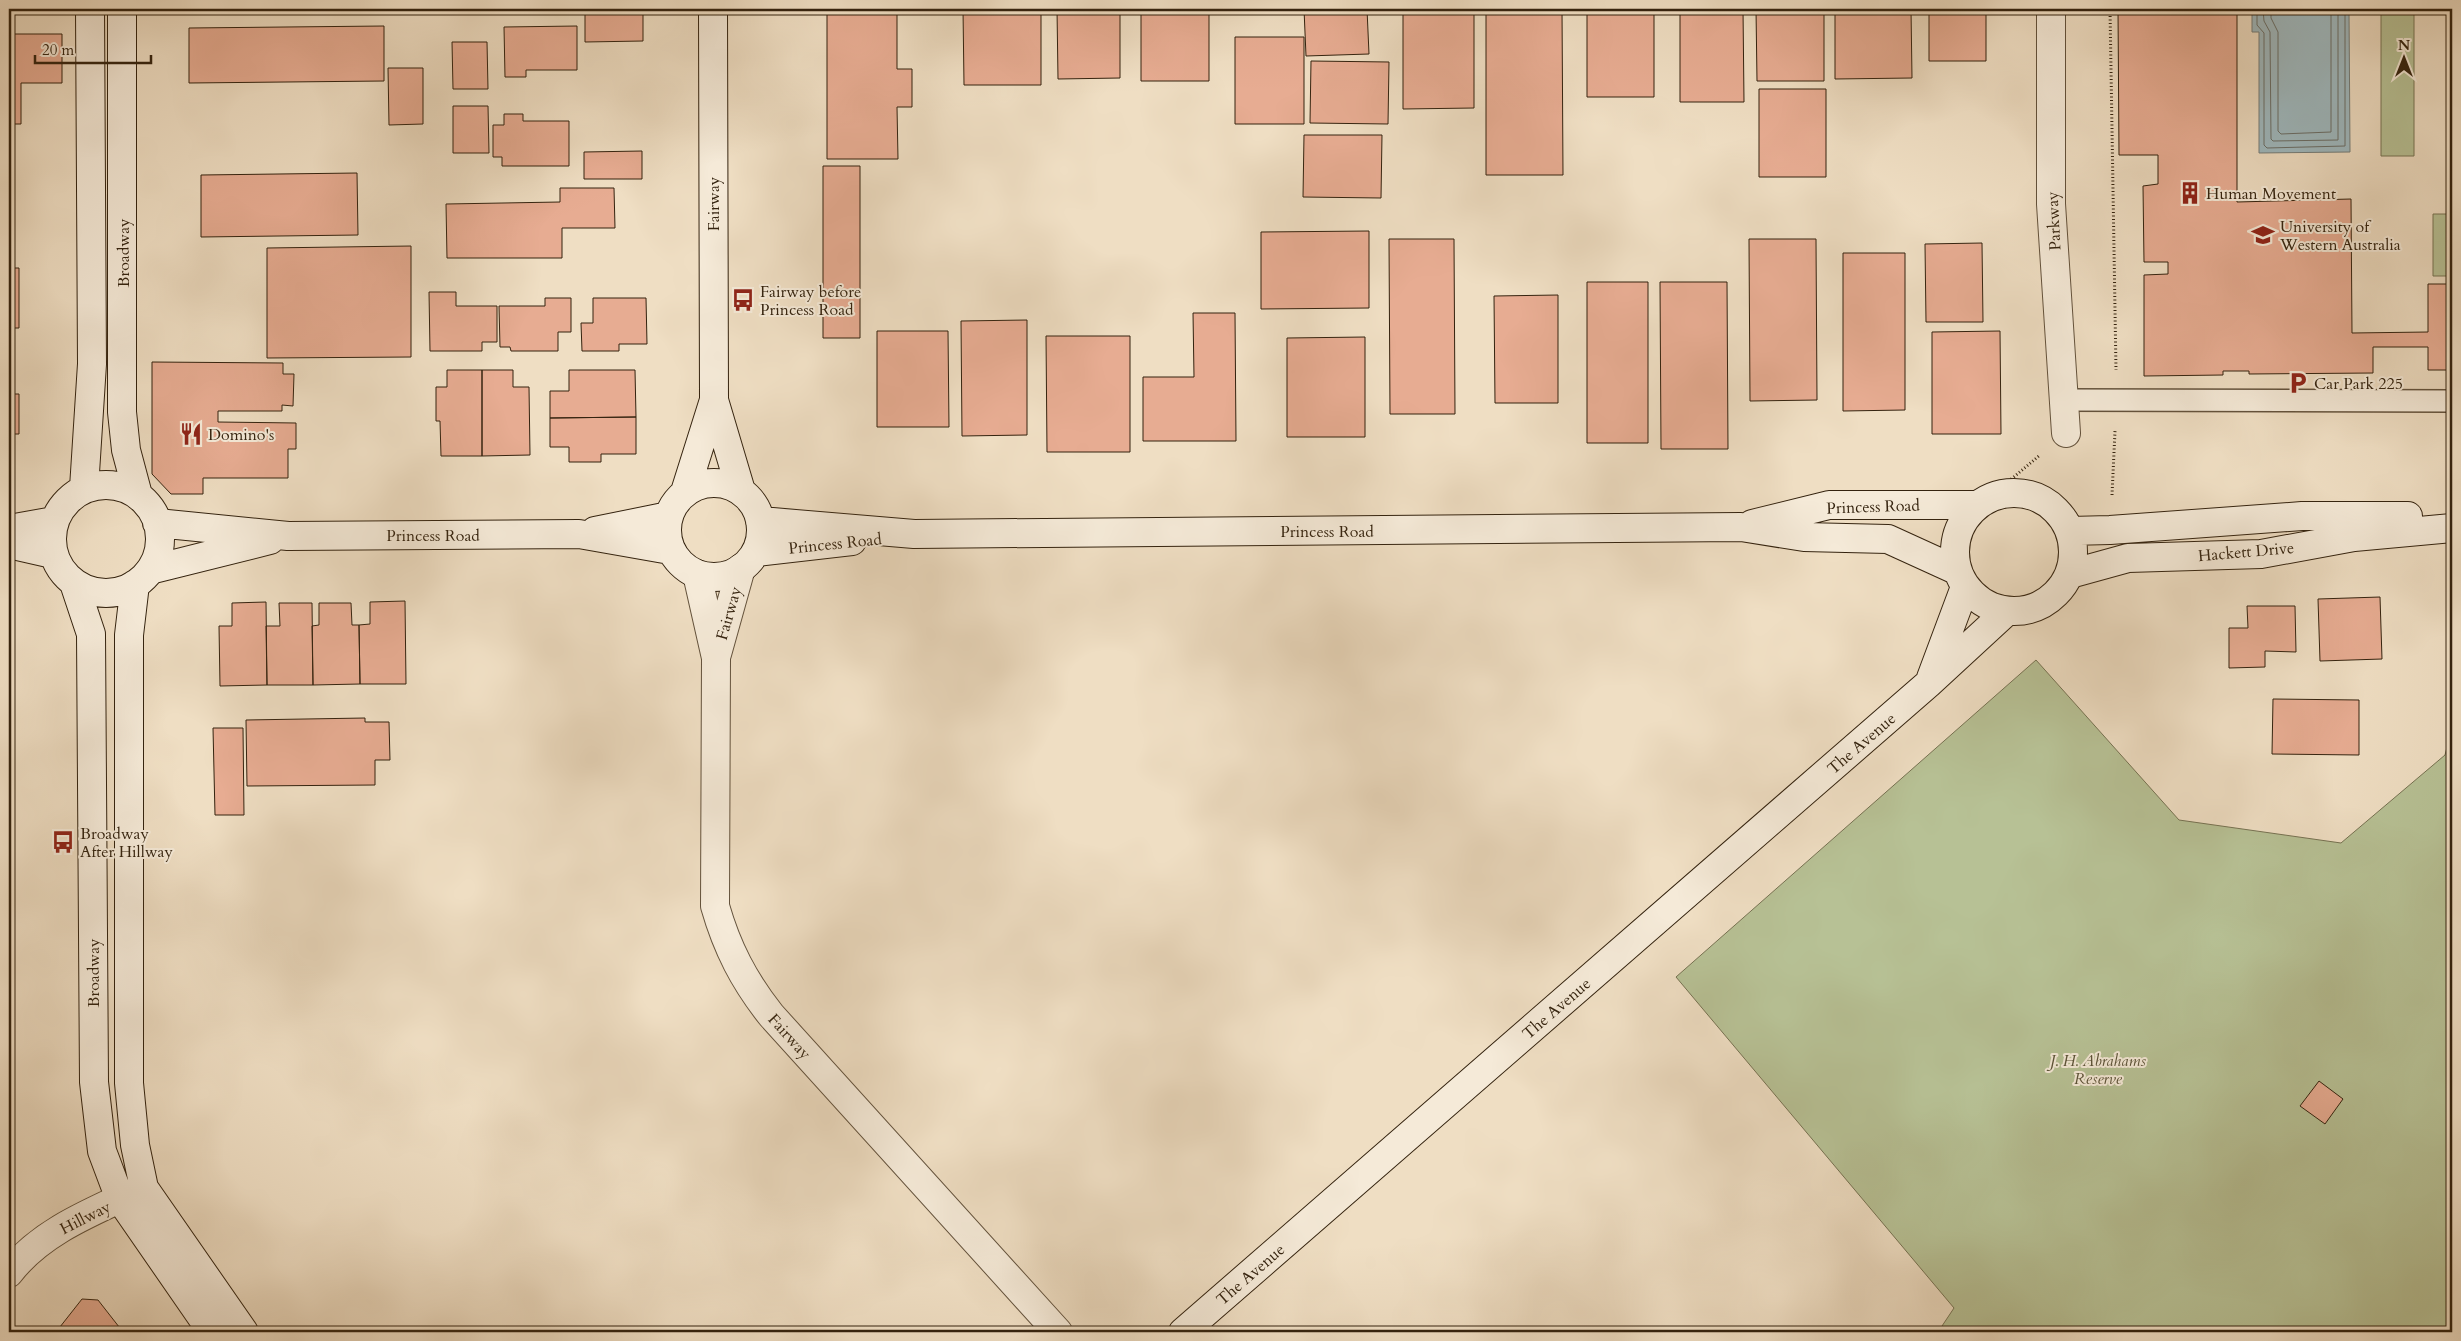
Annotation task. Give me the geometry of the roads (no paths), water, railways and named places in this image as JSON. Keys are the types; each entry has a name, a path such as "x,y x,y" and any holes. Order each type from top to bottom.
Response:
{"main road":[{"name":"Broadway","path":"84,488 92,364 90,9"},
{"name":"Broadway","path":"122,9 122,412 126,450 138,495"},
{"name":"Fairway","path":"713,9 714,400 741,491"},
{"name":"Parkway","path":"2051,9 2051,204 2066,433"},
{"name":"Fairway","path":"685,492 714,400"},
{"path":"713,483 728,485 741,491 756,510 760,521 761,537 749,560 727,576 712,577 697,574 686,568 670,550 667,539 669,516 675,503 685,492 698,485 713,483"},
{"path":"106,485 122,487 138,495 150,507 157,523 160,539 157,556 142,577 122,591 104,593 88,590 74,583 61,570 53,554 52,536 54,521 62,506 84,488 106,485"},
{"path":"2010,492 2028,494 2046,502 2060,515 2070,531 2074,550 2070,574 2051,599 2034,608 2005,613 1979,601 1961,578 1954,550 1957,531 1965,517 1984,501 2010,492"},
{"name":"Princess Road","path":"1741,527 1829,505 1984,501"},
{"path":"579,534 669,516"},
{"name":"Hackett Drive","path":"2070,531 2110,530 2302,516 2428,516 2452,520"},
{"path":"9,529 54,521"},
{"name":"Princess Road","path":"760,521 914,534 1741,527 1804,538 1888,539 1961,578"},
{"name":"Princess Road","path":"157,523 288,536 579,534"},
{"name":"Hackett Drive","path":"2070,574 2128,558 2261,554 2354,537 2452,528"},
{"path":"579,534 670,550"},
{"name":"Princess Road","path":"749,560 914,534"},
{"name":"Princess Road","path":"142,577 288,536"},
{"path":"9,544 53,554"},
{"name":"Fairway","path":"716,658 749,560"},
{"name":"Fairway","path":"697,574 716,658 715,906 724,936 736,964 752,991 771,1015 1058,1332"},
{"path":"142,577 129,635 129,1083 135,1145 144,1188 244,1332"},
{"name":"The Avenue","path":"1928,684 1961,578"},
{"name":"Broadway","path":"74,583 91,634 94,1082 102,1151 120,1199 212,1332"},
{"name":"The Avenue","path":"1183,1332 1928,684 2005,613"},
{"name":"Hillway","path":"9,1273 19,1260 65,1225 144,1188"}],"lane":[{"path":"2063,400 2452,401"}],"water":[{"path":"2252,9 2349,9 2350,152 2259,153 2259,32 2252,32"}],"place":[{"name":"Human Movement","path":"2190,193"},
{"name":"University of Western Australia","path":"2263,235"},
{"name":"Fairway before Princess Road","path":"743,300"},
{"name":"Car Park 225","path":"2298,383"},
{"name":"Domino's","path":"191,434"},
{"name":"Broadway After Hillway","path":"63,842"}],"park label":[{"name":"J. H. Abrahams Reserve","path":"2098,1069"}]}
